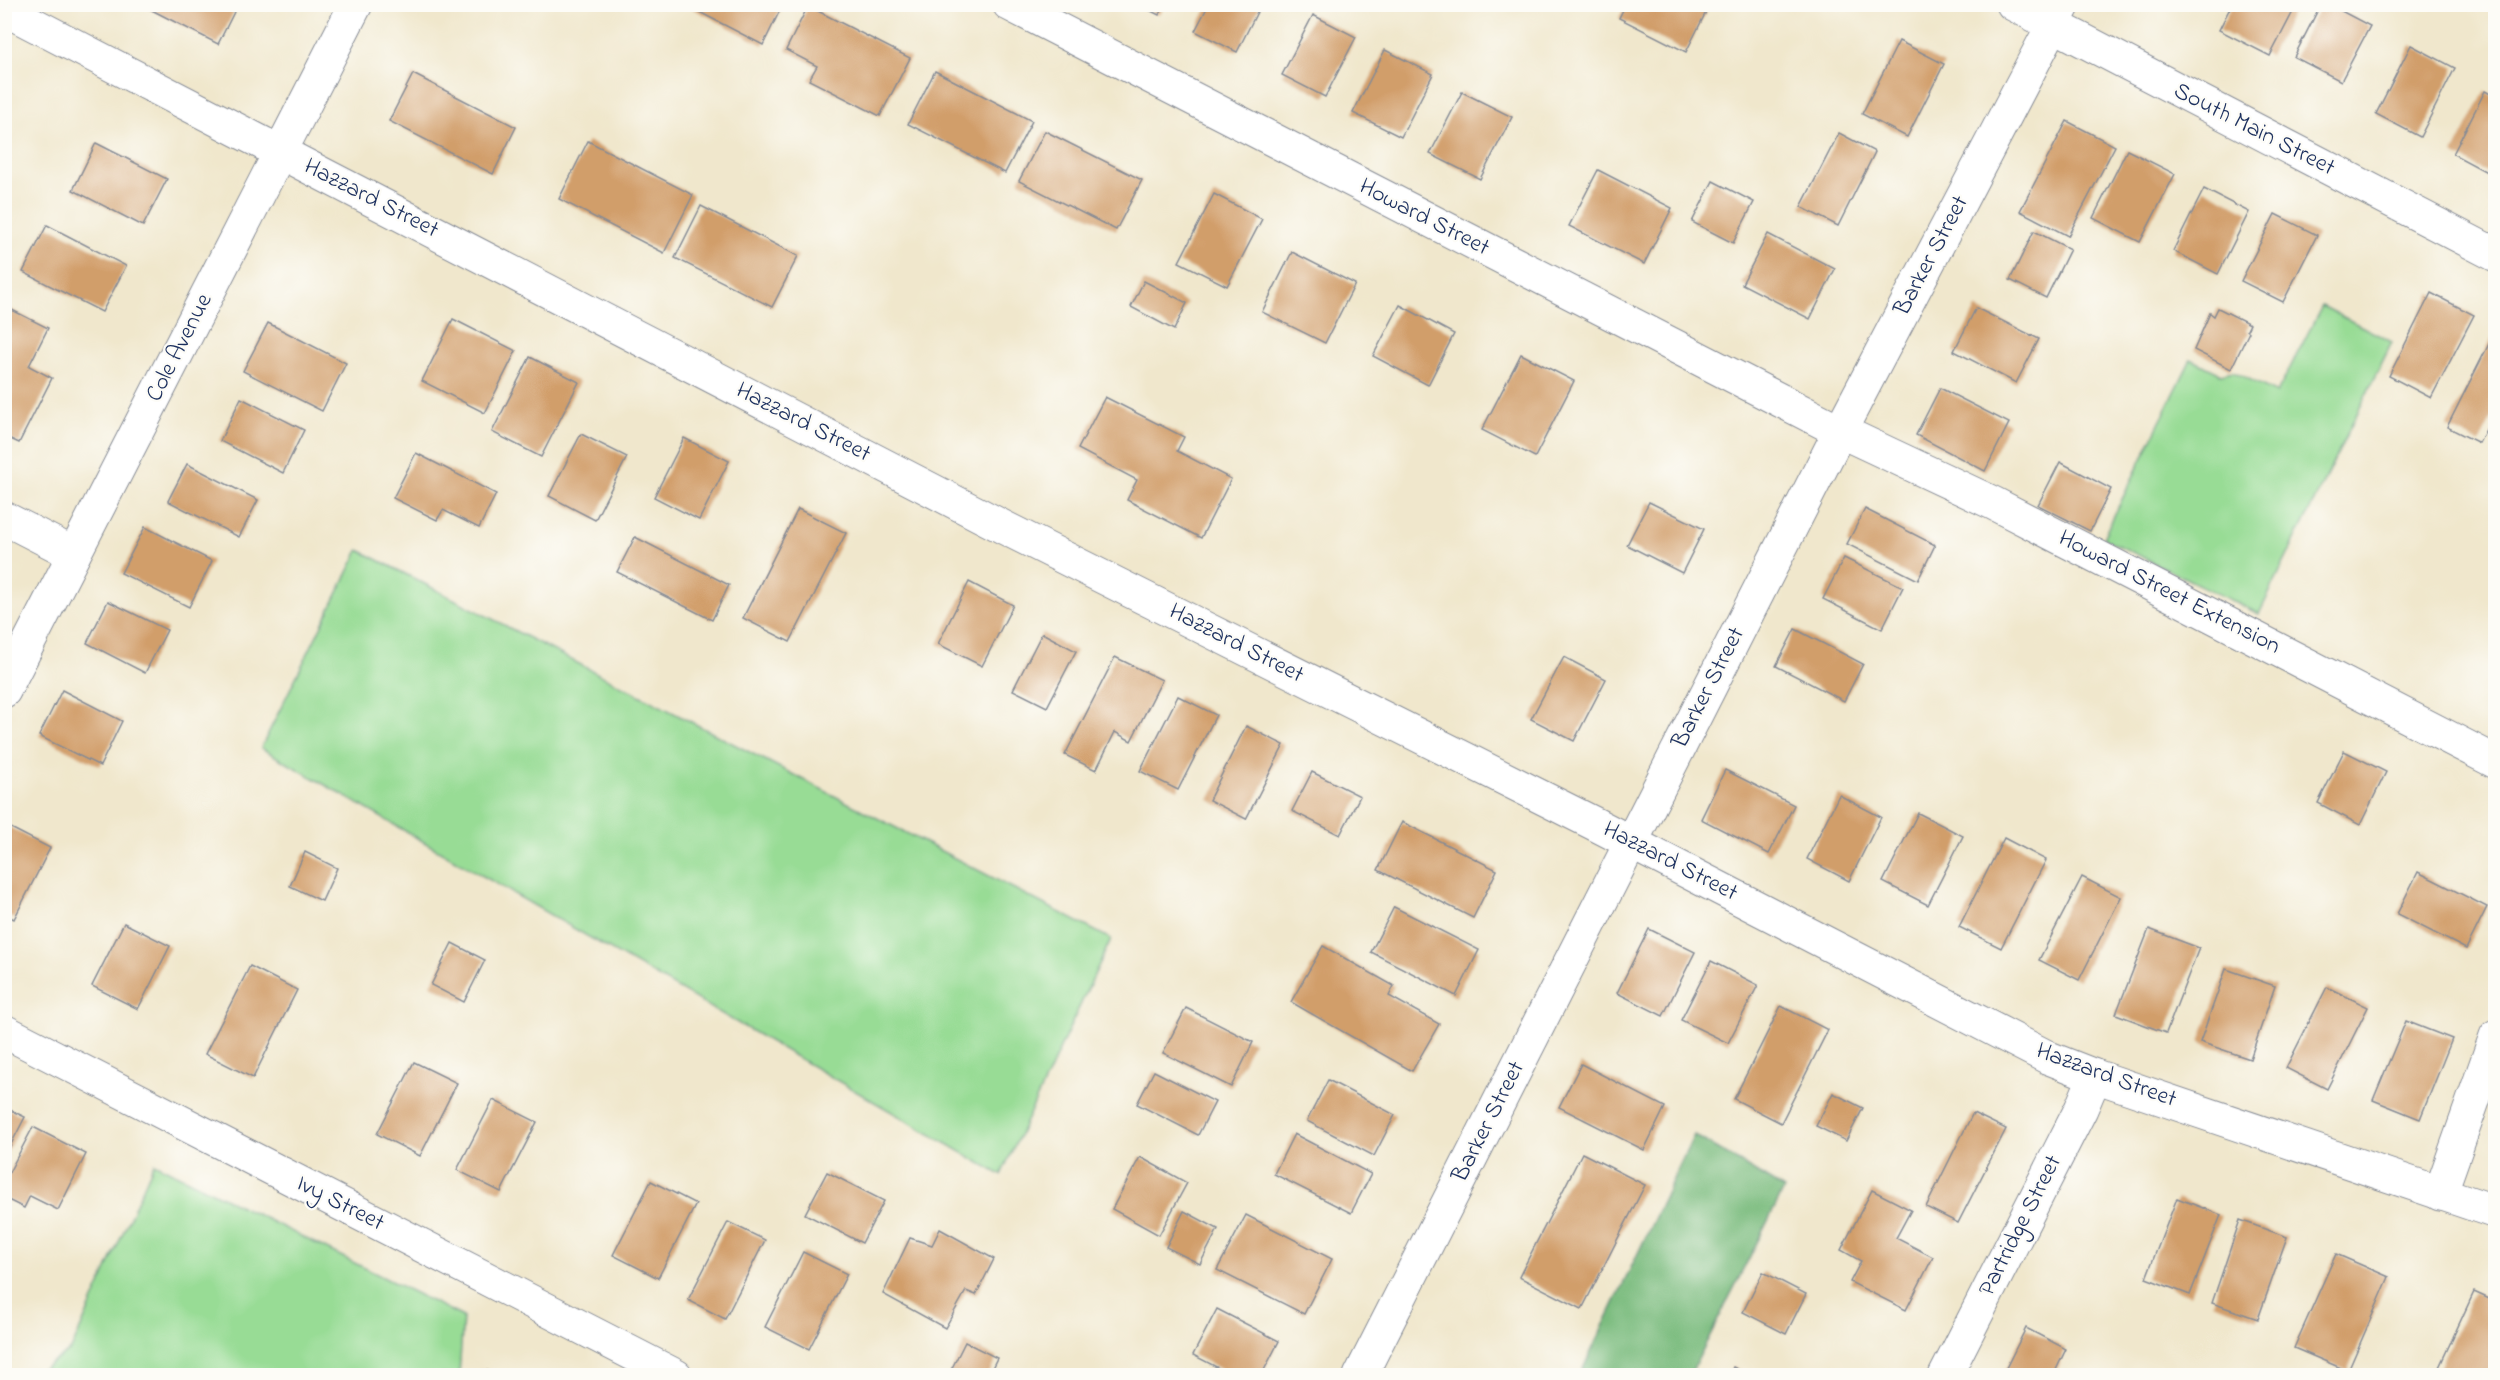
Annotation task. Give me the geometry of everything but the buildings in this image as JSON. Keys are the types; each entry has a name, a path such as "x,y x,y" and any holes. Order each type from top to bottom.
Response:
{"street":[{"name":"Cole Avenue","path":"4,691 356,4"},
{"name":"Howard Street","path":"1009,4 1840,431"},
{"name":"South Main Street","path":"2013,4 2059,15 2496,255"},
{"name":"Hazzard Street","path":"4,9 1005,528 1630,842 2049,1058 2095,1076 2496,1212"},
{"name":"Barker Street","path":"1360,1376 1840,431 2059,15"},
{"name":"Howard Street Extension","path":"1840,431 2004,508 2496,762"},
{"path":"4,518 74,554"},
{"name":"Ivy Street","path":"4,1031 676,1376"},
{"path":"2440,1194 2496,1036"},
{"name":"Partridge Street","path":"1945,1376 2081,1109 2095,1076"}],"green space":[{"path":"2322,306 2392,342 2259,614 2103,538 2191,359 2221,374 2233,371 2277,393"},
{"path":"359,550 1111,939 1001,1175 261,748"},
{"path":"1694,1135 1784,1189 1690,1375 1580,1375"},
{"path":"154,1163 463,1317 459,1375 33,1375 71,1350"}]}
